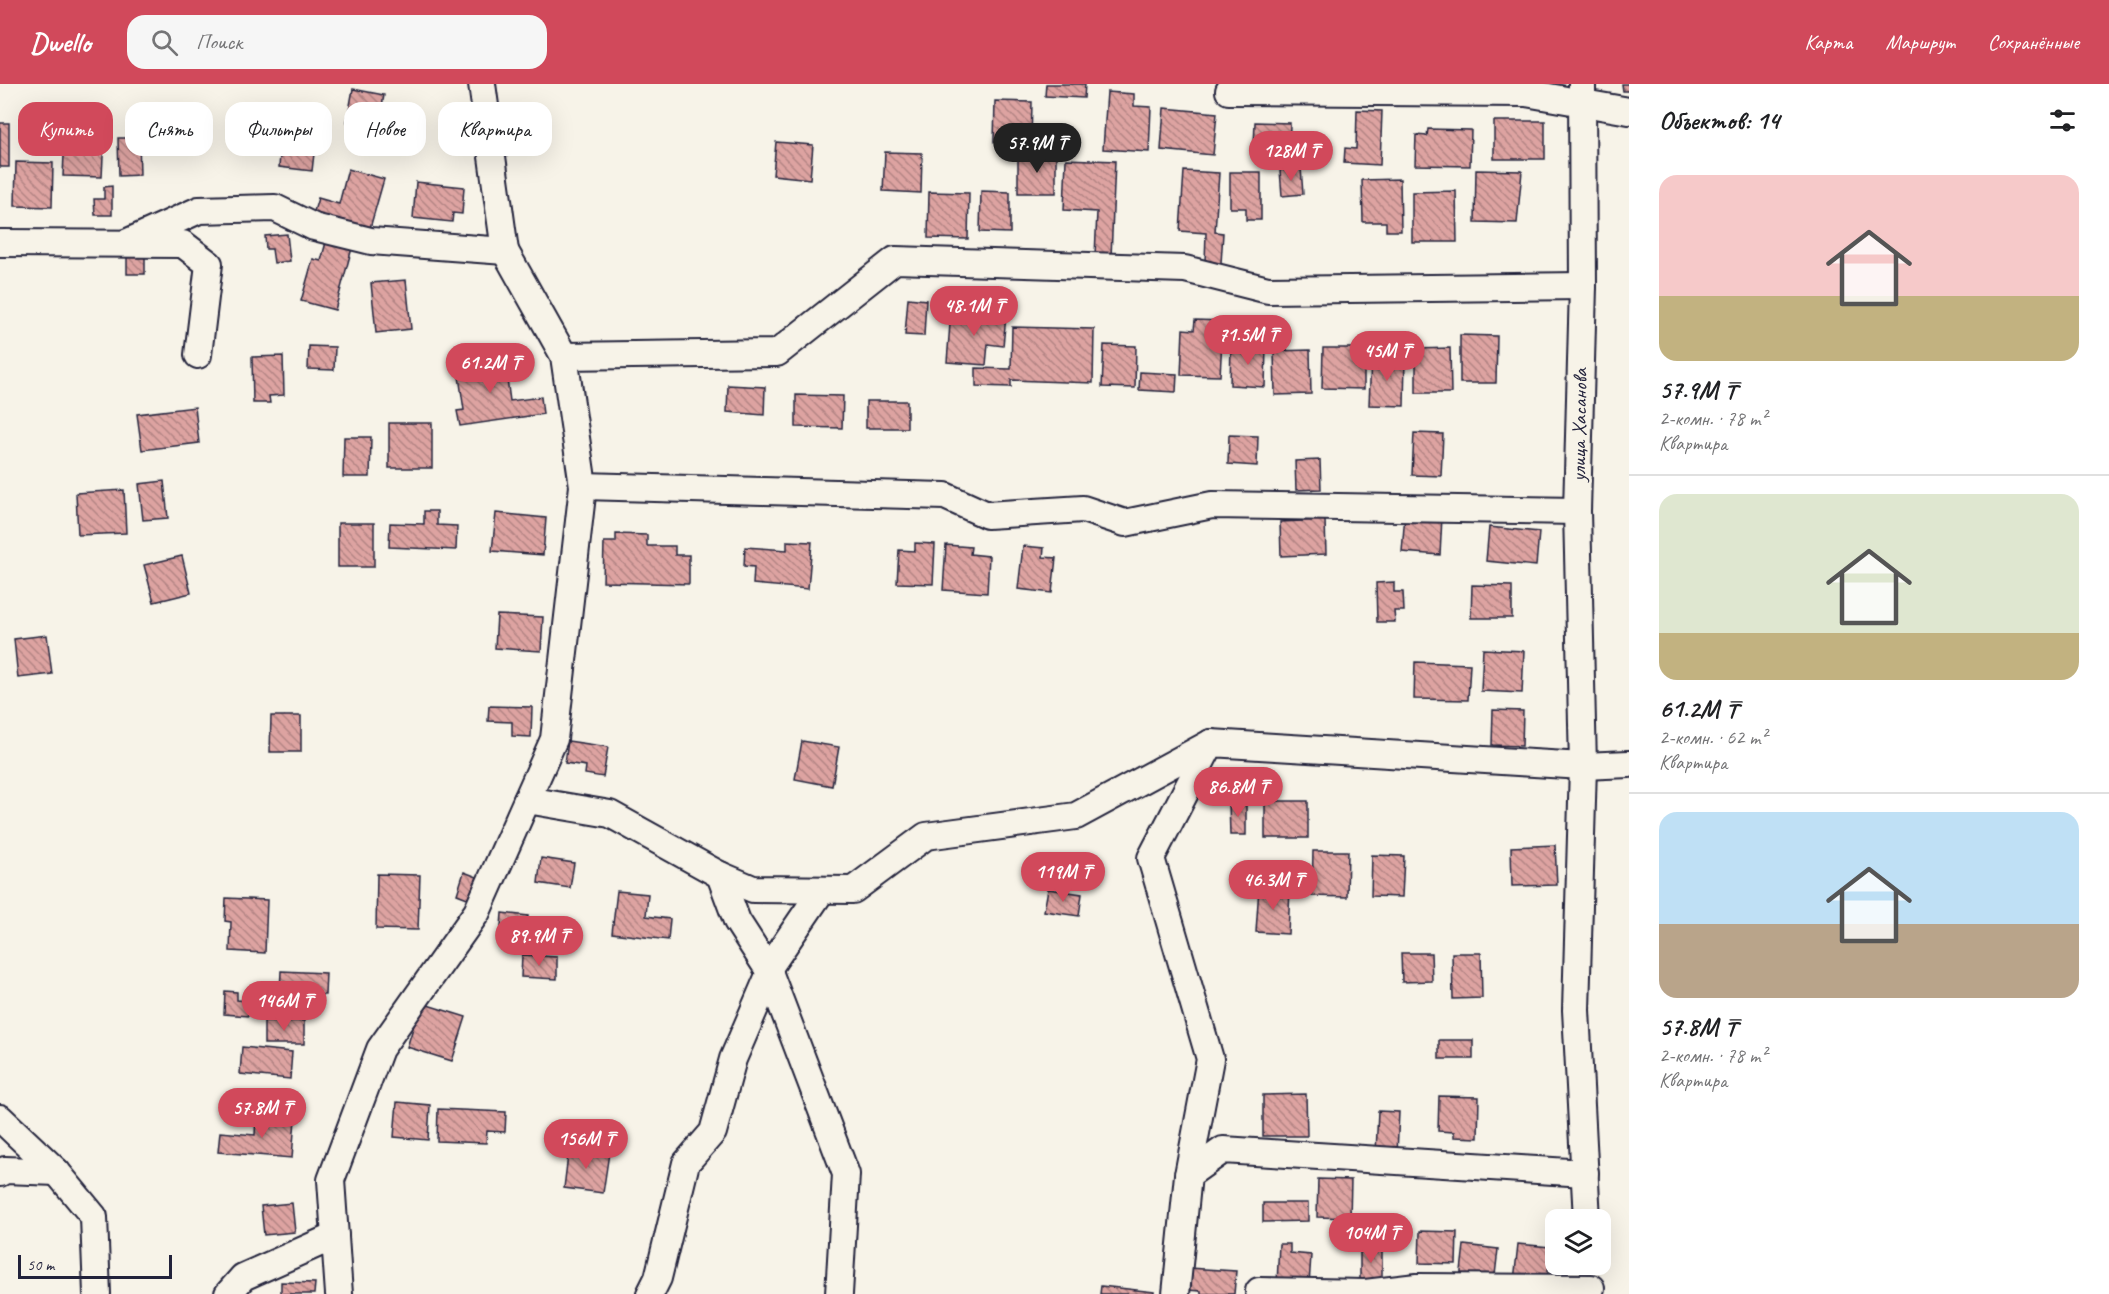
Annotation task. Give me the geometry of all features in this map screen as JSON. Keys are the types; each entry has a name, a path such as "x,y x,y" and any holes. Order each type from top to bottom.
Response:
{"street":[{"path":"339,1294 331,1180 380,1050 477,912 554,739 583,486 564,356 505,251 483,84"},
{"path":"1229,91 1582,94 1629,111"},
{"name":"улица Хасанова","path":"1582,94 1582,286 1577,512 1583,766 1576,1010 1587,1209"},
{"path":"128,242 199,210 275,208 314,227 371,241 505,251"},
{"path":"0,243 183,244 209,264 198,355"},
{"path":"564,356 777,353 895,260 1185,269 1268,290 1582,286"},
{"path":"583,486 945,496 987,515 1083,509 1125,523 1212,505 1577,512"},
{"path":"527,800 610,814 720,875 753,889 853,890 926,836 1076,816 1211,743 1583,766 1629,764"},
{"path":"1176,1294 1188,1175 1210,1059 1150,858 1211,743"},
{"path":"720,875 737,921 769,971 846,1174 840,1294"},
{"path":"650,1294 658,1278 686,1163 713,1132 733,1059 769,971 822,890"},
{"path":"0,1118 57,1172 94,1216 97,1294"},
{"path":"1188,1175 1223,1150 1585,1173"},
{"path":"0,1173 5,1170 57,1172"},
{"path":"228,1294 243,1277 335,1236"},
{"path":"1259,1291 1365,1293 1417,1287 1591,1282"}],"building":[{"path":"1046,84 1085,84 1084,98 1045,96"},
{"path":"1622,84 1629,84 1629,91 1623,91"},
{"path":"353,89 384,95 383,102 351,102"},
{"path":"1107,92 1134,94 1134,106 1151,107 1149,152 1103,149"},
{"path":"995,101 1032,102 1031,143 994,142"},
{"path":"1164,108 1217,113 1213,155 1161,150"},
{"path":"1357,110 1382,111 1380,165 1344,163 1345,148 1356,149"},
{"path":"1494,121 1545,121 1545,159 1494,159"},
{"path":"1255,122 1290,123 1289,157 1264,157 1264,148 1254,147"},
{"path":"0,123 9,123 9,167 0,167"},
{"path":"1428,129 1471,130 1470,166 1415,165 1416,135 1427,136"},
{"path":"118,138 125,138 125,156 139,156 140,175 119,176"},
{"path":"776,142 813,145 810,179 773,175"},
{"path":"885,152 922,153 921,193 883,191"},
{"path":"1018,155 1056,155 1056,193 1018,193"},
{"path":"64,156 103,156 102,177 63,176"},
{"path":"280,156 314,156 312,171 279,167"},
{"path":"1066,159 1115,161 1111,257 1095,256 1097,212 1064,210"},
{"path":"16,162 53,163 52,207 15,206"},
{"path":"1301,168 1303,194 1282,196 1280,170"},
{"path":"348,169 384,179 370,228 342,220 341,225 312,218 318,198 339,204"},
{"path":"1476,170 1522,171 1517,223 1475,222"},
{"path":"1184,171 1219,173 1215,232 1223,233 1221,263 1205,262 1206,233 1180,231"},
{"path":"1230,172 1261,172 1261,220 1246,220 1246,208 1230,208"},
{"path":"1400,179 1401,231 1386,231 1386,222 1363,222 1362,180"},
{"path":"416,182 464,187 462,214 453,213 452,222 413,218"},
{"path":"112,186 112,215 95,215 94,199 104,199 104,187"},
{"path":"981,191 1010,192 1010,233 980,232"},
{"path":"1456,191 1457,242 1412,242 1412,192"},
{"path":"929,192 969,193 968,239 928,238"},
{"path":"287,234 290,261 274,263 272,249 266,249 265,236"},
{"path":"326,242 352,248 335,310 301,301 313,259 321,261"},
{"path":"127,255 145,255 145,274 127,274"},
{"path":"406,280 411,329 376,333 371,283"},
{"path":"908,298 926,300 924,336 905,335"},
{"path":"951,311 1006,316 1003,346 988,344 986,365 947,362"},
{"path":"1195,320 1223,321 1220,376 1181,375 1183,329 1194,330"},
{"path":"1012,327 1094,329 1093,383 1011,380 1011,387 976,386 976,368 1011,369"},
{"path":"1460,335 1497,336 1496,383 1460,383"},
{"path":"1104,345 1136,346 1135,388 1102,387"},
{"path":"1231,345 1266,346 1265,387 1230,385"},
{"path":"309,346 335,347 334,370 308,369"},
{"path":"1323,348 1364,348 1364,389 1322,388"},
{"path":"1450,348 1451,393 1416,393 1416,349"},
{"path":"1310,350 1311,394 1275,395 1274,351"},
{"path":"283,356 284,395 269,396 270,403 253,403 252,357"},
{"path":"504,356 510,401 541,397 543,414 460,426 457,411 464,410 457,363"},
{"path":"1371,358 1405,359 1404,406 1369,405"},
{"path":"1140,372 1177,374 1176,392 1139,390"},
{"path":"728,385 765,387 764,415 727,412"},
{"path":"796,395 843,396 842,428 796,427"},
{"path":"866,401 907,401 907,428 866,428"},
{"path":"195,407 199,443 142,450 137,414"},
{"path":"389,423 432,423 432,468 389,468"},
{"path":"1414,433 1443,434 1441,476 1412,475"},
{"path":"1229,435 1258,436 1257,466 1228,464"},
{"path":"344,437 371,437 370,477 343,477"},
{"path":"1320,460 1321,489 1296,490 1295,461"},
{"path":"164,481 168,518 143,520 139,484"},
{"path":"124,490 126,533 78,535 76,493"},
{"path":"424,511 437,511 437,525 457,526 456,550 389,547 390,523 424,524"},
{"path":"496,513 546,518 543,555 492,551"},
{"path":"1405,514 1442,517 1440,555 1402,552"},
{"path":"1325,520 1326,554 1281,556 1280,522"},
{"path":"338,523 374,523 374,567 338,567"},
{"path":"1489,527 1539,532 1536,566 1486,561"},
{"path":"616,534 647,535 647,546 675,546 675,555 689,555 689,584 603,582 604,542 616,542"},
{"path":"787,541 812,542 808,589 753,584 754,567 744,566 745,547 787,550"},
{"path":"915,543 935,544 933,584 897,583 899,550 915,551"},
{"path":"946,545 971,547 970,554 989,556 987,593 943,590"},
{"path":"1023,546 1044,548 1043,557 1056,558 1052,593 1018,589"},
{"path":"182,556 191,593 154,602 144,565"},
{"path":"1394,582 1394,592 1403,592 1404,611 1394,611 1395,622 1377,622 1376,583"},
{"path":"1472,585 1512,586 1512,618 1471,618"},
{"path":"497,615 543,617 541,651 495,648"},
{"path":"47,635 52,674 18,678 14,639"},
{"path":"1483,649 1524,651 1522,693 1481,691"},
{"path":"1415,662 1470,664 1468,700 1414,699"},
{"path":"489,706 532,707 531,737 512,736 512,722 488,721"},
{"path":"1493,710 1523,711 1522,746 1492,745"},
{"path":"271,716 301,716 301,752 270,752"},
{"path":"568,741 608,747 603,777 585,774 586,766 565,763"},
{"path":"802,741 839,747 832,786 795,779"},
{"path":"1246,800 1246,835 1230,835 1229,801"},
{"path":"1265,801 1308,801 1308,838 1265,838"},
{"path":"1555,845 1557,885 1512,886 1511,847"},
{"path":"1313,851 1348,851 1347,897 1312,896"},
{"path":"1372,855 1404,856 1402,897 1371,896"},
{"path":"541,858 574,863 570,888 538,883"},
{"path":"464,872 477,877 470,899 457,894"},
{"path":"377,874 420,875 418,930 376,929"},
{"path":"1259,887 1290,889 1288,934 1256,932"},
{"path":"1048,889 1082,894 1079,916 1044,911"},
{"path":"617,891 648,894 646,916 670,919 668,940 612,933"},
{"path":"226,898 267,900 265,953 230,951 231,922 225,921"},
{"path":"502,913 528,916 527,930 501,927"},
{"path":"1401,953 1431,953 1432,981 1402,982"},
{"path":"1452,953 1481,953 1482,998 1453,999"},
{"path":"522,955 557,957 557,979 521,977"},
{"path":"281,971 326,973 325,995 280,993"},
{"path":"225,991 237,992 237,1000 249,1001 248,1016 224,1014"},
{"path":"421,1003 466,1017 452,1061 407,1047"},
{"path":"264,1021 304,1021 304,1044 264,1044"},
{"path":"1439,1040 1473,1040 1473,1059 1439,1059"},
{"path":"242,1047 292,1052 290,1079 240,1074"},
{"path":"1306,1094 1307,1136 1263,1136 1263,1095"},
{"path":"1439,1096 1479,1097 1478,1138 1454,1137 1454,1132 1438,1131"},
{"path":"397,1102 430,1105 428,1140 394,1137"},
{"path":"438,1109 506,1112 505,1132 487,1131 486,1143 437,1141"},
{"path":"1378,1111 1399,1112 1397,1153 1376,1152"},
{"path":"256,1116 295,1119 292,1158 218,1152 220,1132 255,1135"},
{"path":"569,1147 609,1153 603,1193 564,1188"},
{"path":"1318,1179 1351,1180 1350,1218 1317,1217"},
{"path":"292,1203 295,1232 264,1235 261,1206"},
{"path":"1263,1203 1308,1203 1308,1221 1263,1222"},
{"path":"1420,1231 1457,1232 1456,1264 1419,1263"},
{"path":"1279,1244 1290,1244 1290,1253 1311,1255 1309,1285 1277,1283"},
{"path":"1518,1244 1545,1247 1547,1284 1514,1281"},
{"path":"1464,1245 1498,1249 1494,1284 1460,1280"},
{"path":"1360,1246 1382,1246 1382,1282 1360,1282"},
{"path":"1188,1268 1236,1271 1234,1294 1201,1294 1201,1291 1187,1290"},
{"path":"281,1282 315,1283 314,1294 281,1294"},
{"path":"1101,1286 1154,1292 1154,1294 1100,1294"}]}
